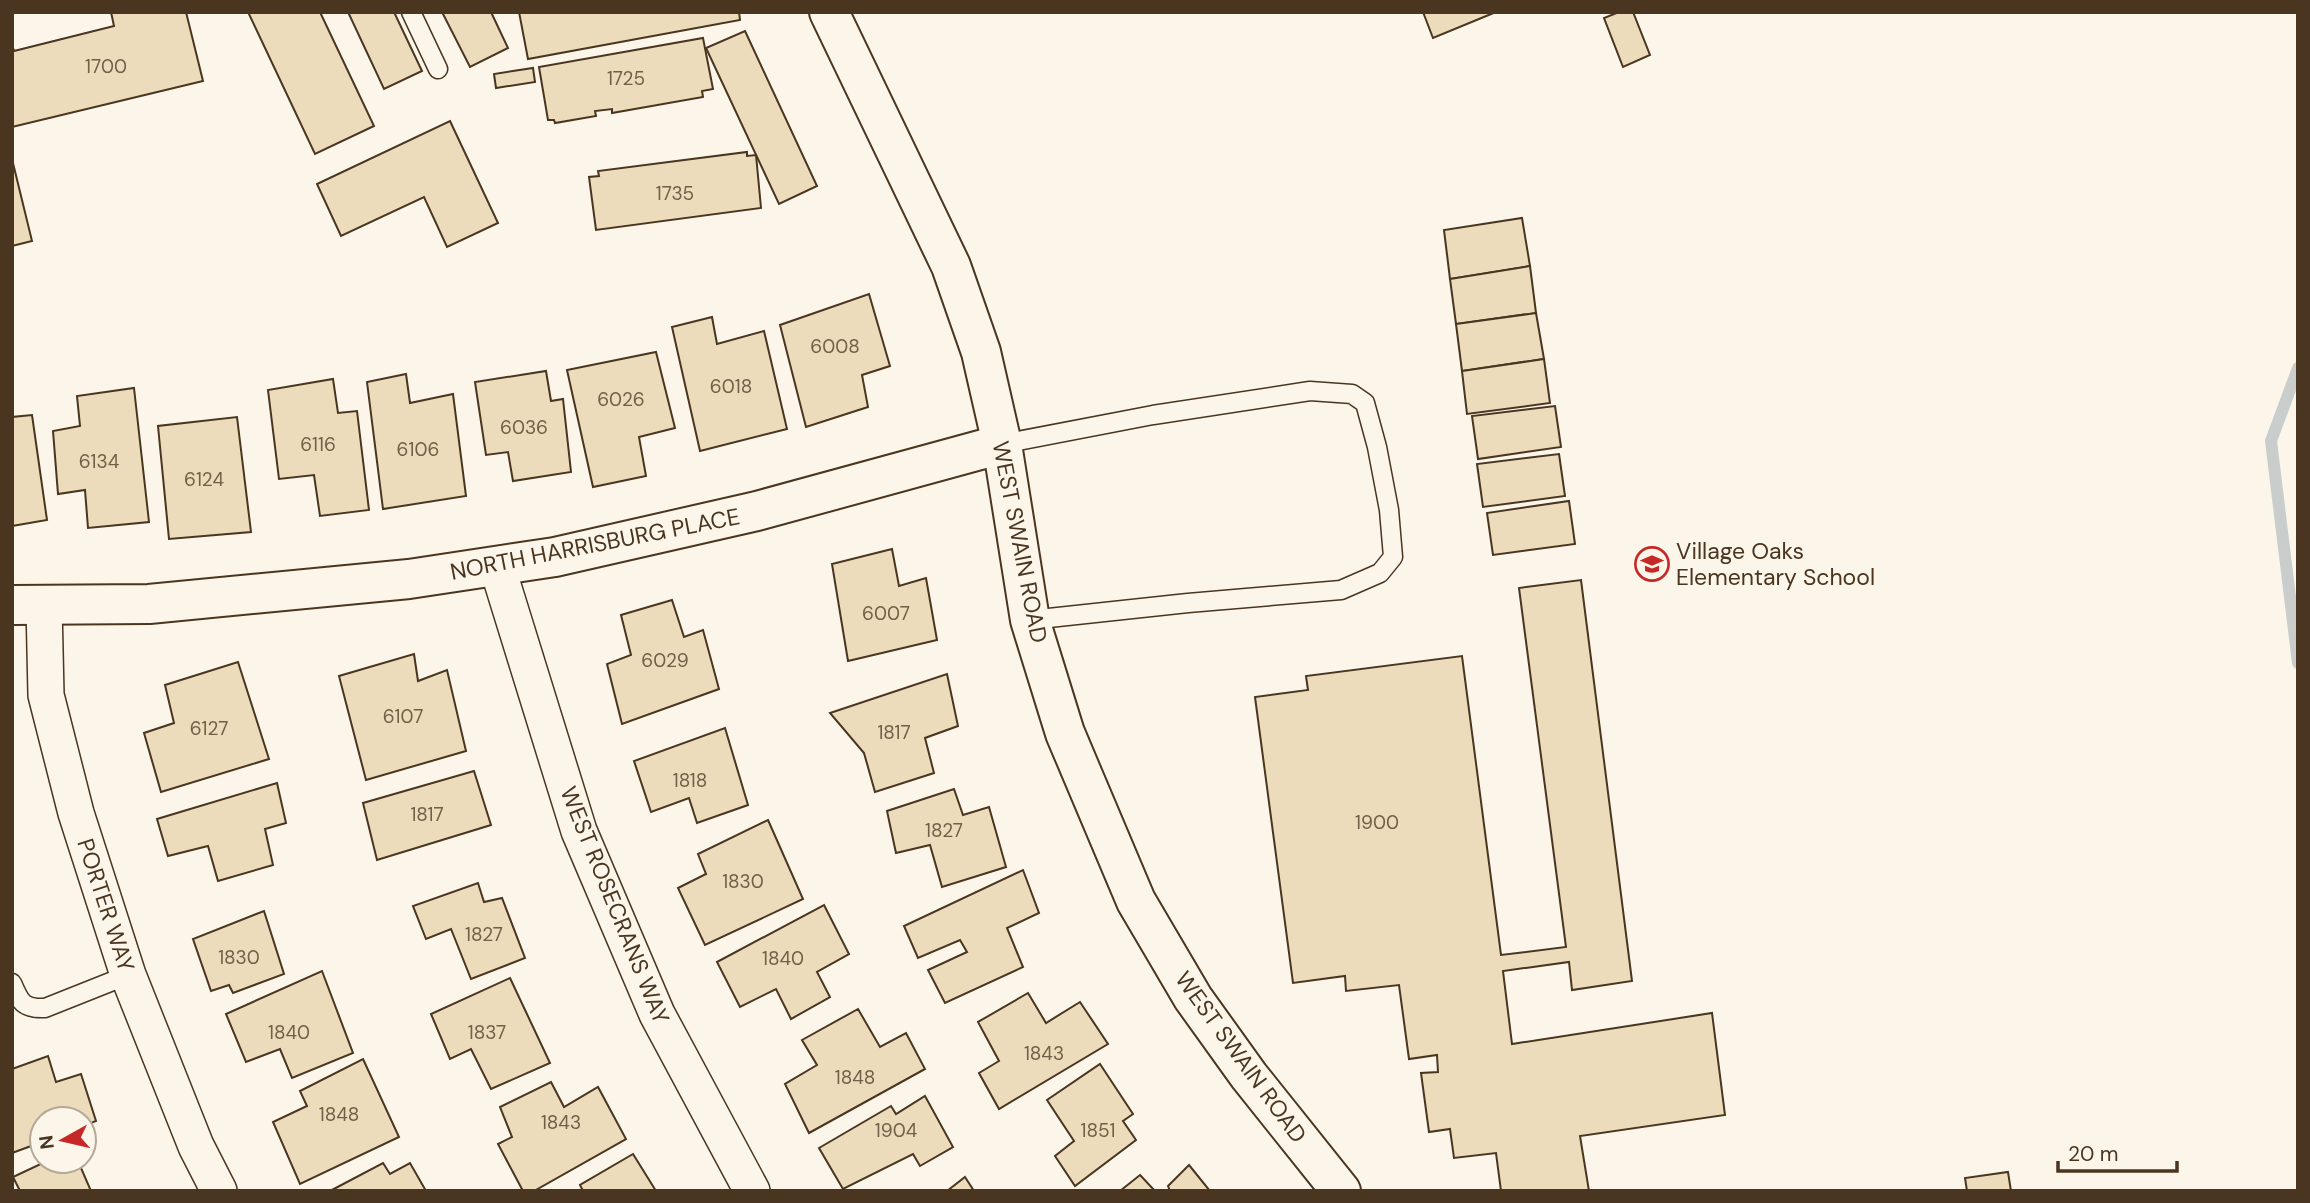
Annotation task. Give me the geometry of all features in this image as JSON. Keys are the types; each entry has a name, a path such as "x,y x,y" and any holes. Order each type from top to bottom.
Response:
{"street":[{"name":"WEST SWAIN ROAD","path":"829,12 951,266 981,352 1002,444 1030,620 1065,733 1136,901 1193,998 1249,1076 1341,1191"},
{"name":"NORTH HARRISBURG PLACE","path":"28,605 149,604 409,579 555,557 757,512 1002,444"},
{"name":"WEST ROSECRANS WAY","path":"497,566 579,831 657,1014 752,1191"},
{"name":"PORTER WAY","path":"28,605 46,695 76,813 128,975 196,1146 219,1191"}],"lane":[{"path":"411,12 438,69"},
{"path":"1002,444 1153,415 1310,391 1352,394 1365,403 1389,510 1393,557 1380,573 1341,590 1030,620"},
{"path":"12,983 19,1000 32,1009 46,1008 128,975"}],"building":[{"path":"111,12 186,12 203,81 12,127 12,44 14,51 114,26"},
{"path":"248,12 320,12 374,126 315,154"},
{"path":"348,12 394,12 422,71 384,89"},
{"path":"442,12 491,12 508,48 470,67"},
{"path":"519,12 739,12 740,20 528,59"},
{"path":"1423,12 1496,12 1433,38"},
{"path":"1619,12 1633,12 1650,55 1623,67 1604,18"},
{"path":"745,31 817,186 779,204 706,48"},
{"path":"703,38 713,89 702,91 703,97 612,113 612,109 595,111 596,116 555,123 554,120 548,120 539,67"},
{"path":"533,68 535,82 496,88 494,74"},
{"path":"450,121 498,223 447,247 424,197 341,236 317,184"},
{"path":"747,152 747,156 756,155 761,208 596,230 589,177 599,176 598,171"},
{"path":"12,159 32,241 12,246"},
{"path":"1522,218 1530,266 1450,279 1444,230"},
{"path":"1530,266 1536,313 1456,324 1450,279"},
{"path":"869,294 890,366 862,375 868,407 806,427 780,325"},
{"path":"1536,313 1544,359 1462,371 1456,324"},
{"path":"712,317 717,344 764,331 787,429 700,451 672,327"},
{"path":"656,352 675,428 639,437 646,476 593,487 567,370"},
{"path":"1544,359 1550,403 1467,414 1462,371"},
{"path":"546,371 551,401 563,399 571,472 513,481 508,452 486,455 475,382"},
{"path":"406,374 410,403 453,394 466,496 383,509 367,382"},
{"path":"333,379 338,413 357,411 369,510 320,516 314,475 279,479 268,390"},
{"path":"134,388 149,522 88,528 85,490 58,494 53,431 80,426 77,396"},
{"path":"1555,406 1561,447 1478,459 1472,416"},
{"path":"32,415 47,520 12,526 12,417"},
{"path":"237,417 251,532 169,539 158,426"},
{"path":"1559,454 1565,496 1483,507 1477,464"},
{"path":"1569,501 1575,544 1493,555 1487,513"},
{"path":"892,549 899,586 926,578 937,640 848,661 832,564"},
{"path":"1581,580 1632,981 1572,990 1569,962 1503,971 1512,1044 1712,1013 1725,1115 1580,1136 1589,1191 1501,1191 1496,1153 1454,1158 1450,1129 1429,1132 1421,1073 1438,1072 1437,1055 1409,1059 1399,985 1346,991 1345,976 1293,983 1255,697 1308,690 1306,676 1462,656 1501,955 1566,947 1519,588"},
{"path":"672,600 684,637 703,630 719,689 622,724 607,664 631,655 621,615"},
{"path":"414,654 418,681 447,670 466,751 366,780 339,676"},
{"path":"238,662 269,759 161,792 144,733 174,723 165,685"},
{"path":"947,674 958,726 925,738 934,773 875,792 864,753 830,713"},
{"path":"725,728 748,805 697,823 689,798 651,812 634,761"},
{"path":"474,771 491,825 377,860 363,803"},
{"path":"277,783 286,823 265,829 273,865 218,881 208,846 168,856 157,819"},
{"path":"954,789 963,815 989,807 1006,867 942,887 930,845 896,853 887,811"},
{"path":"768,820 803,899 705,945 678,888 706,874 698,854"},
{"path":"1023,870 1039,913 1007,928 1023,967 945,1003 928,970 967,952 960,940 918,958 904,926"},
{"path":"478,883 484,902 502,898 525,958 471,979 451,929 426,939 413,906"},
{"path":"824,905 849,954 817,972 830,997 791,1019 776,989 740,1007 717,962"},
{"path":"264,911 284,974 233,993 229,985 211,991 193,939"},
{"path":"322,971 353,1053 292,1078 280,1049 246,1062 226,1014"},
{"path":"510,978 550,1063 491,1089 471,1049 450,1059 431,1014"},
{"path":"1028,993 1046,1023 1080,1002 1108,1044 999,1109 979,1073 999,1061 978,1022"},
{"path":"858,1009 880,1047 906,1033 925,1069 809,1133 785,1084 817,1065 802,1040"},
{"path":"48,1056 56,1082 81,1074 91,1105 28,1105 28,1147 12,1153 12,1069"},
{"path":"363,1059 399,1137 300,1184 273,1122 307,1106 300,1091"},
{"path":"1100,1064 1133,1114 1123,1121 1136,1140 1075,1186 1055,1156 1074,1141 1047,1100"},
{"path":"551,1082 564,1107 598,1087 626,1139 534,1191 523,1191 498,1144 512,1137 500,1107"},
{"path":"925,1096 953,1147 920,1166 913,1154 843,1189 819,1148 891,1106 896,1114"},
{"path":"633,1154 656,1191 583,1191 580,1185"},
{"path":"383,1163 390,1174 410,1163 426,1191 330,1191"},
{"path":"1189,1165 1210,1191 1170,1191 1168,1186"},
{"path":"28,1170 28,1175 84,1175 91,1191 20,1191 13,1177"},
{"path":"2008,1172 2011,1191 1967,1191 1965,1178"},
{"path":"1140,1175 1155,1191 1120,1191"},
{"path":"965,1177 974,1191 947,1191"}],"waterway":[{"path":"2298,368 2271,441 2298,663"}],"place":[{"name":"Village Oaks Elementary School","path":"1652,564"}]}
